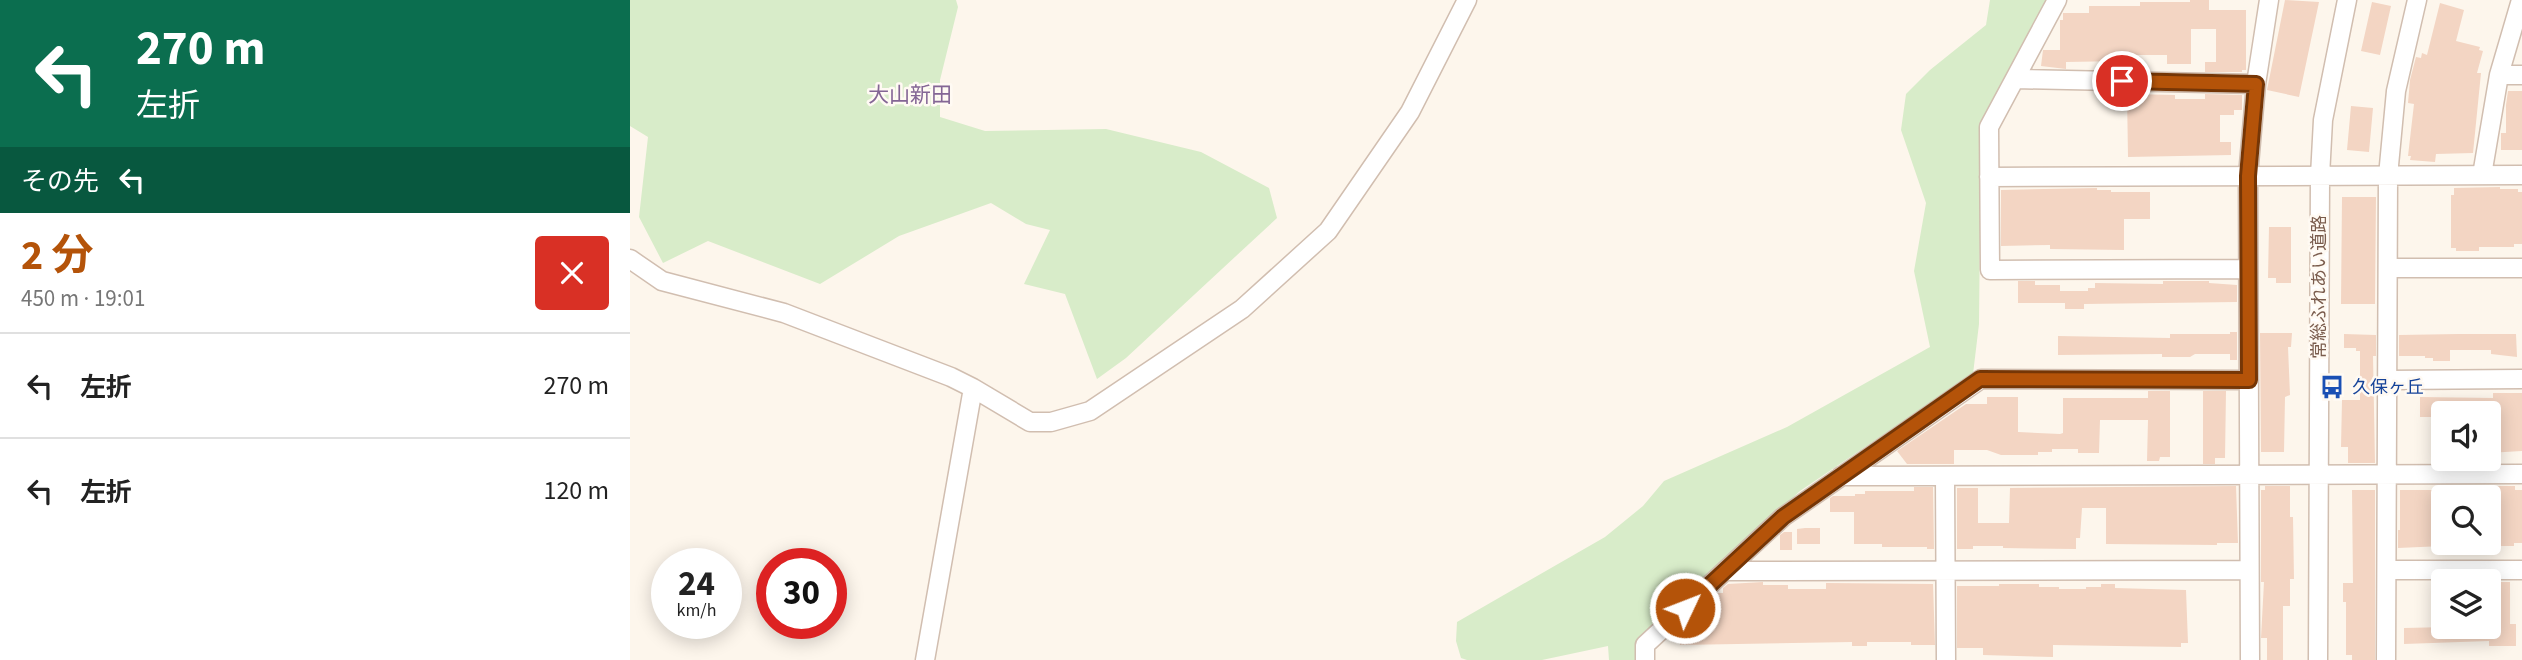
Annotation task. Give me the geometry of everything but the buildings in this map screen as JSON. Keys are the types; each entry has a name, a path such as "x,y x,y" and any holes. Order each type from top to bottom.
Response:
{"street":[{"path":"630,259 662,281 784,313 973,388 1030,422 1051,422 1090,411 1242,309 1328,231 1410,113 1466,0"},
{"path":"2057,0 1989,127 1990,270 2248,269"},
{"path":"2250,660 2248,176 2256,84 2269,0"},
{"name":"常総ふれあい道路","path":"2318,660 2320,176 2323,120 2347,0"},
{"path":"2386,660 2388,176 2396,92 2417,0"},
{"path":"2482,176 2499,75 2521,0"},
{"path":"2499,75 2522,75"},
{"path":"2015,79 2256,84"},
{"path":"1989,177 2522,175"},
{"path":"2388,268 2522,268"},
{"path":"1645,660 1645,645 1783,517 1980,379 2249,380"},
{"path":"2388,380 2522,379"},
{"path":"925,660 973,388"},
{"path":"1841,476 2522,474"},
{"path":"1945,476 1946,660"},
{"path":"1724,571 2249,570"},
{"path":"2387,570 2522,570"}],"green space":[{"path":"630,0 956,0 958,7 940,80 940,117 985,131 1106,129 1201,152 1269,188 1277,218 1126,358 1097,379 1065,294 1024,284 1050,230 1026,224 991,203 899,236 820,284 708,241 663,263 639,217 648,137 630,126"},
{"path":"1990,0 2046,0 1981,127 1979,324 1973,374 1800,491 1636,644 1636,660 1609,660 1608,646 1542,660 1461,658 1456,641 1457,622 1605,537 1643,506 1664,481 1787,427 1930,347 1914,271 1926,203 1901,130 1906,94 1930,70 1986,25"}],"place":[{"name":"久保ヶ丘","path":"2332,387"}],"district":[{"name":"大山新田","path":"910,95"}],"route":[{"path":"1685,608 1783,517 1980,379 2249,380 2248,176 2256,84 2122,81"}]}
